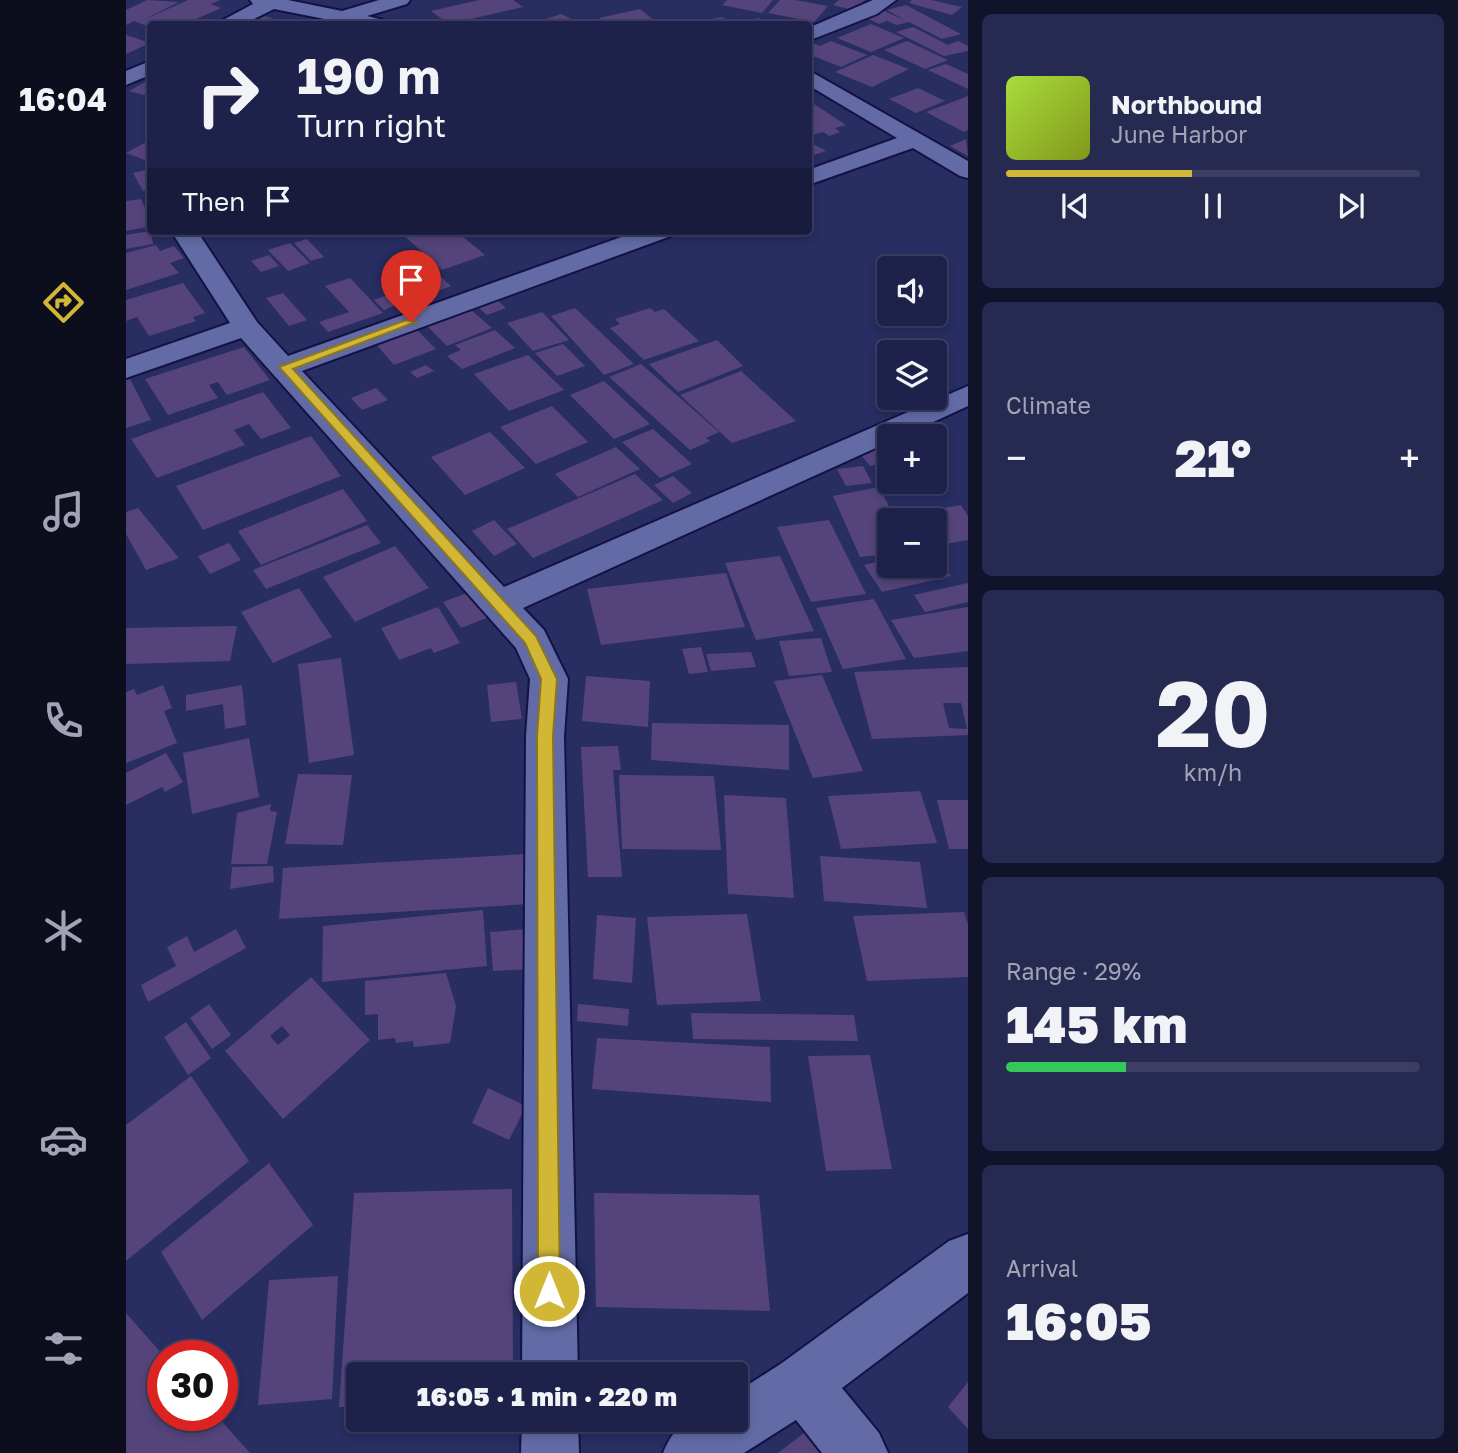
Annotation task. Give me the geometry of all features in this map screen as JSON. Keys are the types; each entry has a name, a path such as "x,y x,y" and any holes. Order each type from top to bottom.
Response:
{"street":[{"path":"346,16 400,0"},
{"path":"812,33 870,10 886,0"},
{"path":"235,21 265,1 365,21"},
{"path":"126,79 147,68"},
{"path":"812,78 968,171"},
{"path":"812,177 914,140"},
{"path":"187,235 246,327 531,640 549,679 545,736 550,1362"},
{"path":"285,367 651,235"},
{"path":"126,369 246,327"},
{"path":"499,604 968,395"},
{"path":"692,1453 802,1383 968,1260"},
{"path":"802,1383 859,1453"},
{"path":"550,1432 550,1453"}],"building":[{"path":"147,0 179,2 141,21 188,0 220,0 211,4 221,8 192,21 147,21 147,26 134,21 126,25 126,10"},
{"path":"479,0 513,0 523,7 462,21 445,21 431,11"},
{"path":"727,0 773,0 762,13 722,5"},
{"path":"780,0 828,6 814,22 768,13"},
{"path":"839,0 865,0 852,10 833,5"},
{"path":"912,0 931,0 962,7 952,15 909,3"},
{"path":"906,5 961,34 942,39 909,22 897,25 887,21 879,24 865,17 884,11 905,20 887,10"},
{"path":"640,9 655,21 603,21 599,18"},
{"path":"561,14 576,21 540,21"},
{"path":"264,16 277,20 275,21 256,21"},
{"path":"722,17 727,21 700,21"},
{"path":"759,18 764,21 739,21"},
{"path":"871,24 904,38 871,52 837,38"},
{"path":"913,27 948,45 958,41 968,46 968,51 944,56 896,32"},
{"path":"126,35 147,42 147,44 126,54"},
{"path":"831,41 867,55 841,67 812,56 812,43 820,46"},
{"path":"907,41 948,60 925,69 884,50"},
{"path":"873,55 909,69 872,87 835,72"},
{"path":"946,64 968,74 968,89 928,70"},
{"path":"147,83 147,93 144,95 129,91"},
{"path":"918,88 945,101 916,113 889,99"},
{"path":"968,96 968,130 964,132 926,112"},
{"path":"812,103 846,125 835,128 840,132 829,136 823,132 812,135"},
{"path":"966,139 968,156 950,146"},
{"path":"147,142 147,161 126,153"},
{"path":"812,143 826,151 812,156"},
{"path":"147,170 147,190 143,191 133,173"},
{"path":"141,199 147,212 147,227 126,231 126,201"},
{"path":"147,232 147,235 152,235 153,244 126,249 126,235"},
{"path":"403,235 461,235 485,255 442,270"},
{"path":"307,239 324,257 311,261 294,243"},
{"path":"290,243 310,263 288,271 268,250"},
{"path":"156,245 160,251 174,246 184,258 170,263 179,273 126,290 126,253"},
{"path":"269,255 279,266 261,272 251,261"},
{"path":"440,276 451,286 411,301 400,290 404,289 410,295 415,293 409,287"},
{"path":"350,278 383,313 328,332 319,322 349,312 325,286"},
{"path":"183,283 205,313 193,317 196,321 149,336 137,317 126,321 126,300"},
{"path":"398,291 413,305 402,309 398,304 384,310 374,300"},
{"path":"283,293 307,320 289,326 266,298"},
{"path":"497,300 506,308 487,315 479,308"},
{"path":"575,308 634,364 604,375 551,316"},
{"path":"650,308 655,312 664,309 699,341 644,360 610,328 620,324 615,319"},
{"path":"470,309 492,328 447,346 426,325"},
{"path":"542,312 569,340 533,351 507,323"},
{"path":"416,329 436,349 394,365 375,343"},
{"path":"495,330 515,348 462,369 447,356 461,350 455,345"},
{"path":"717,340 743,366 678,392 649,364"},
{"path":"563,344 585,366 557,376 535,353"},
{"path":"244,347 270,380 227,395 218,382 209,385 218,398 168,415 145,379"},
{"path":"528,355 564,390 509,411 474,374"},
{"path":"641,364 719,432 706,438 710,441 690,450 609,377"},
{"path":"426,365 434,371 417,378 410,372"},
{"path":"741,371 796,421 732,443 680,395"},
{"path":"130,379 151,420 126,428 126,380"},
{"path":"604,381 650,424 614,439 570,395"},
{"path":"376,388 388,400 362,410 351,398"},
{"path":"263,392 291,428 261,439 249,424 234,430 245,445 157,478 131,439"},
{"path":"552,406 588,442 536,464 500,427"},
{"path":"653,429 692,464 660,478 622,442"},
{"path":"490,432 525,468 465,495 431,457"},
{"path":"311,436 341,476 203,530 176,486"},
{"path":"876,445 877,464 870,466 857,450"},
{"path":"616,447 640,469 578,497 555,474"},
{"path":"863,466 872,483 846,486 837,469"},
{"path":"635,474 663,500 533,558 507,529"},
{"path":"673,476 692,493 673,503 654,485"},
{"path":"877,487 877,494 883,494 890,508 877,508 877,555 860,557 833,496"},
{"path":"343,489 367,521 261,565 238,531"},
{"path":"961,505 968,516 968,540 947,544 947,508 944,508"},
{"path":"138,508 179,558 146,570 126,534 126,512"},
{"path":"494,520 517,544 494,556 472,531"},
{"path":"829,520 866,594 811,602 777,527"},
{"path":"367,525 381,543 266,589 253,570"},
{"path":"229,543 241,560 210,574 198,556"},
{"path":"395,546 429,588 355,622 323,577"},
{"path":"780,556 814,631 756,640 725,563"},
{"path":"877,562 877,578 942,578 882,592 864,565"},
{"path":"726,573 745,627 601,645 587,589"},
{"path":"968,583 968,602 925,612 914,595"},
{"path":"299,588 332,637 273,663 241,612"},
{"path":"472,591 489,617 461,628 443,602"},
{"path":"874,599 906,659 843,669 816,608"},
{"path":"438,607 460,643 434,653 431,648 399,660 381,628"},
{"path":"968,607 968,651 914,658 891,620"},
{"path":"237,626 230,661 126,664 126,628"},
{"path":"821,638 832,672 789,676 779,641"},
{"path":"701,647 708,672 689,674 682,649"},
{"path":"751,652 756,667 711,671 706,654"},
{"path":"341,658 354,755 309,763 298,664"},
{"path":"968,667 968,735 872,739 854,672","holes":["943,703 961,703 967,729 949,728"]},
{"path":"822,675 863,771 813,778 774,681"},
{"path":"586,676 650,681 648,727 582,721"},
{"path":"516,682 522,719 491,722 487,685"},
{"path":"163,685 172,708 164,711 177,743 126,763 126,692 134,689 137,695"},
{"path":"242,685 246,725 225,729 223,704 186,711 186,695"},
{"path":"652,723 789,725 789,770 651,760"},
{"path":"249,738 259,797 192,814 183,753"},
{"path":"618,746 621,770 613,770 622,877 588,877 581,747"},
{"path":"166,753 183,782 165,792 162,787 126,805 126,773"},
{"path":"298,774 352,775 343,845 285,844"},
{"path":"619,775 714,776 721,850 622,849"},
{"path":"920,791 937,843 841,849 828,796"},
{"path":"724,795 786,798 794,898 728,894"},
{"path":"937,800 968,800 968,849 949,849"},
{"path":"271,804 270,811 277,812 267,864 231,864 237,813"},
{"path":"526,854 530,904 279,919 283,868"},
{"path":"820,856 920,862 927,908 824,901"},
{"path":"273,866 274,882 230,889 232,867"},
{"path":"483,910 487,966 322,982 323,926"},
{"path":"964,912 968,924 968,977 867,981 853,916"},
{"path":"747,914 761,1001 657,1005 647,917"},
{"path":"597,915 636,918 632,983 593,979"},
{"path":"541,928 545,968 493,971 490,932"},
{"path":"236,929 246,948 148,1002 141,985 176,966 167,947 187,936 194,952"},
{"path":"446,973 456,1006 450,1043 414,1047 413,1041 396,1043 395,1038 378,1040 378,1014 365,1015 365,981"},
{"path":"311,977 370,1040 283,1119 225,1051","holes":["282,1026 290,1035 278,1045 270,1036"]},
{"path":"209,1004 231,1035 212,1049 190,1018"},
{"path":"578,1004 629,1009 628,1026 577,1021"},
{"path":"691,1013 854,1015 858,1041 693,1039"},
{"path":"186,1022 211,1058 188,1075 164,1037"},
{"path":"597,1038 770,1047 771,1102 592,1089"},
{"path":"870,1055 892,1169 826,1171 808,1056"},
{"path":"191,1076 249,1161 126,1261 126,1125"},
{"path":"488,1088 526,1106 509,1140 472,1123"},
{"path":"269,1163 313,1225 202,1320 161,1252"},
{"path":"512,1189 513,1362 346,1362 346,1407 339,1407 354,1193"},
{"path":"594,1193 759,1195 770,1311 596,1307"},
{"path":"338,1276 332,1399 258,1405 269,1280"},
{"path":"126,1313 150,1340 147,1340 147,1431 230,1431 250,1453 126,1453"},
{"path":"968,1382 968,1429 948,1407"},
{"path":"808,1430 823,1453 778,1453"}],"route":[{"path":"411,322 285,367 531,640 549,679 545,736 549,1291"}]}
